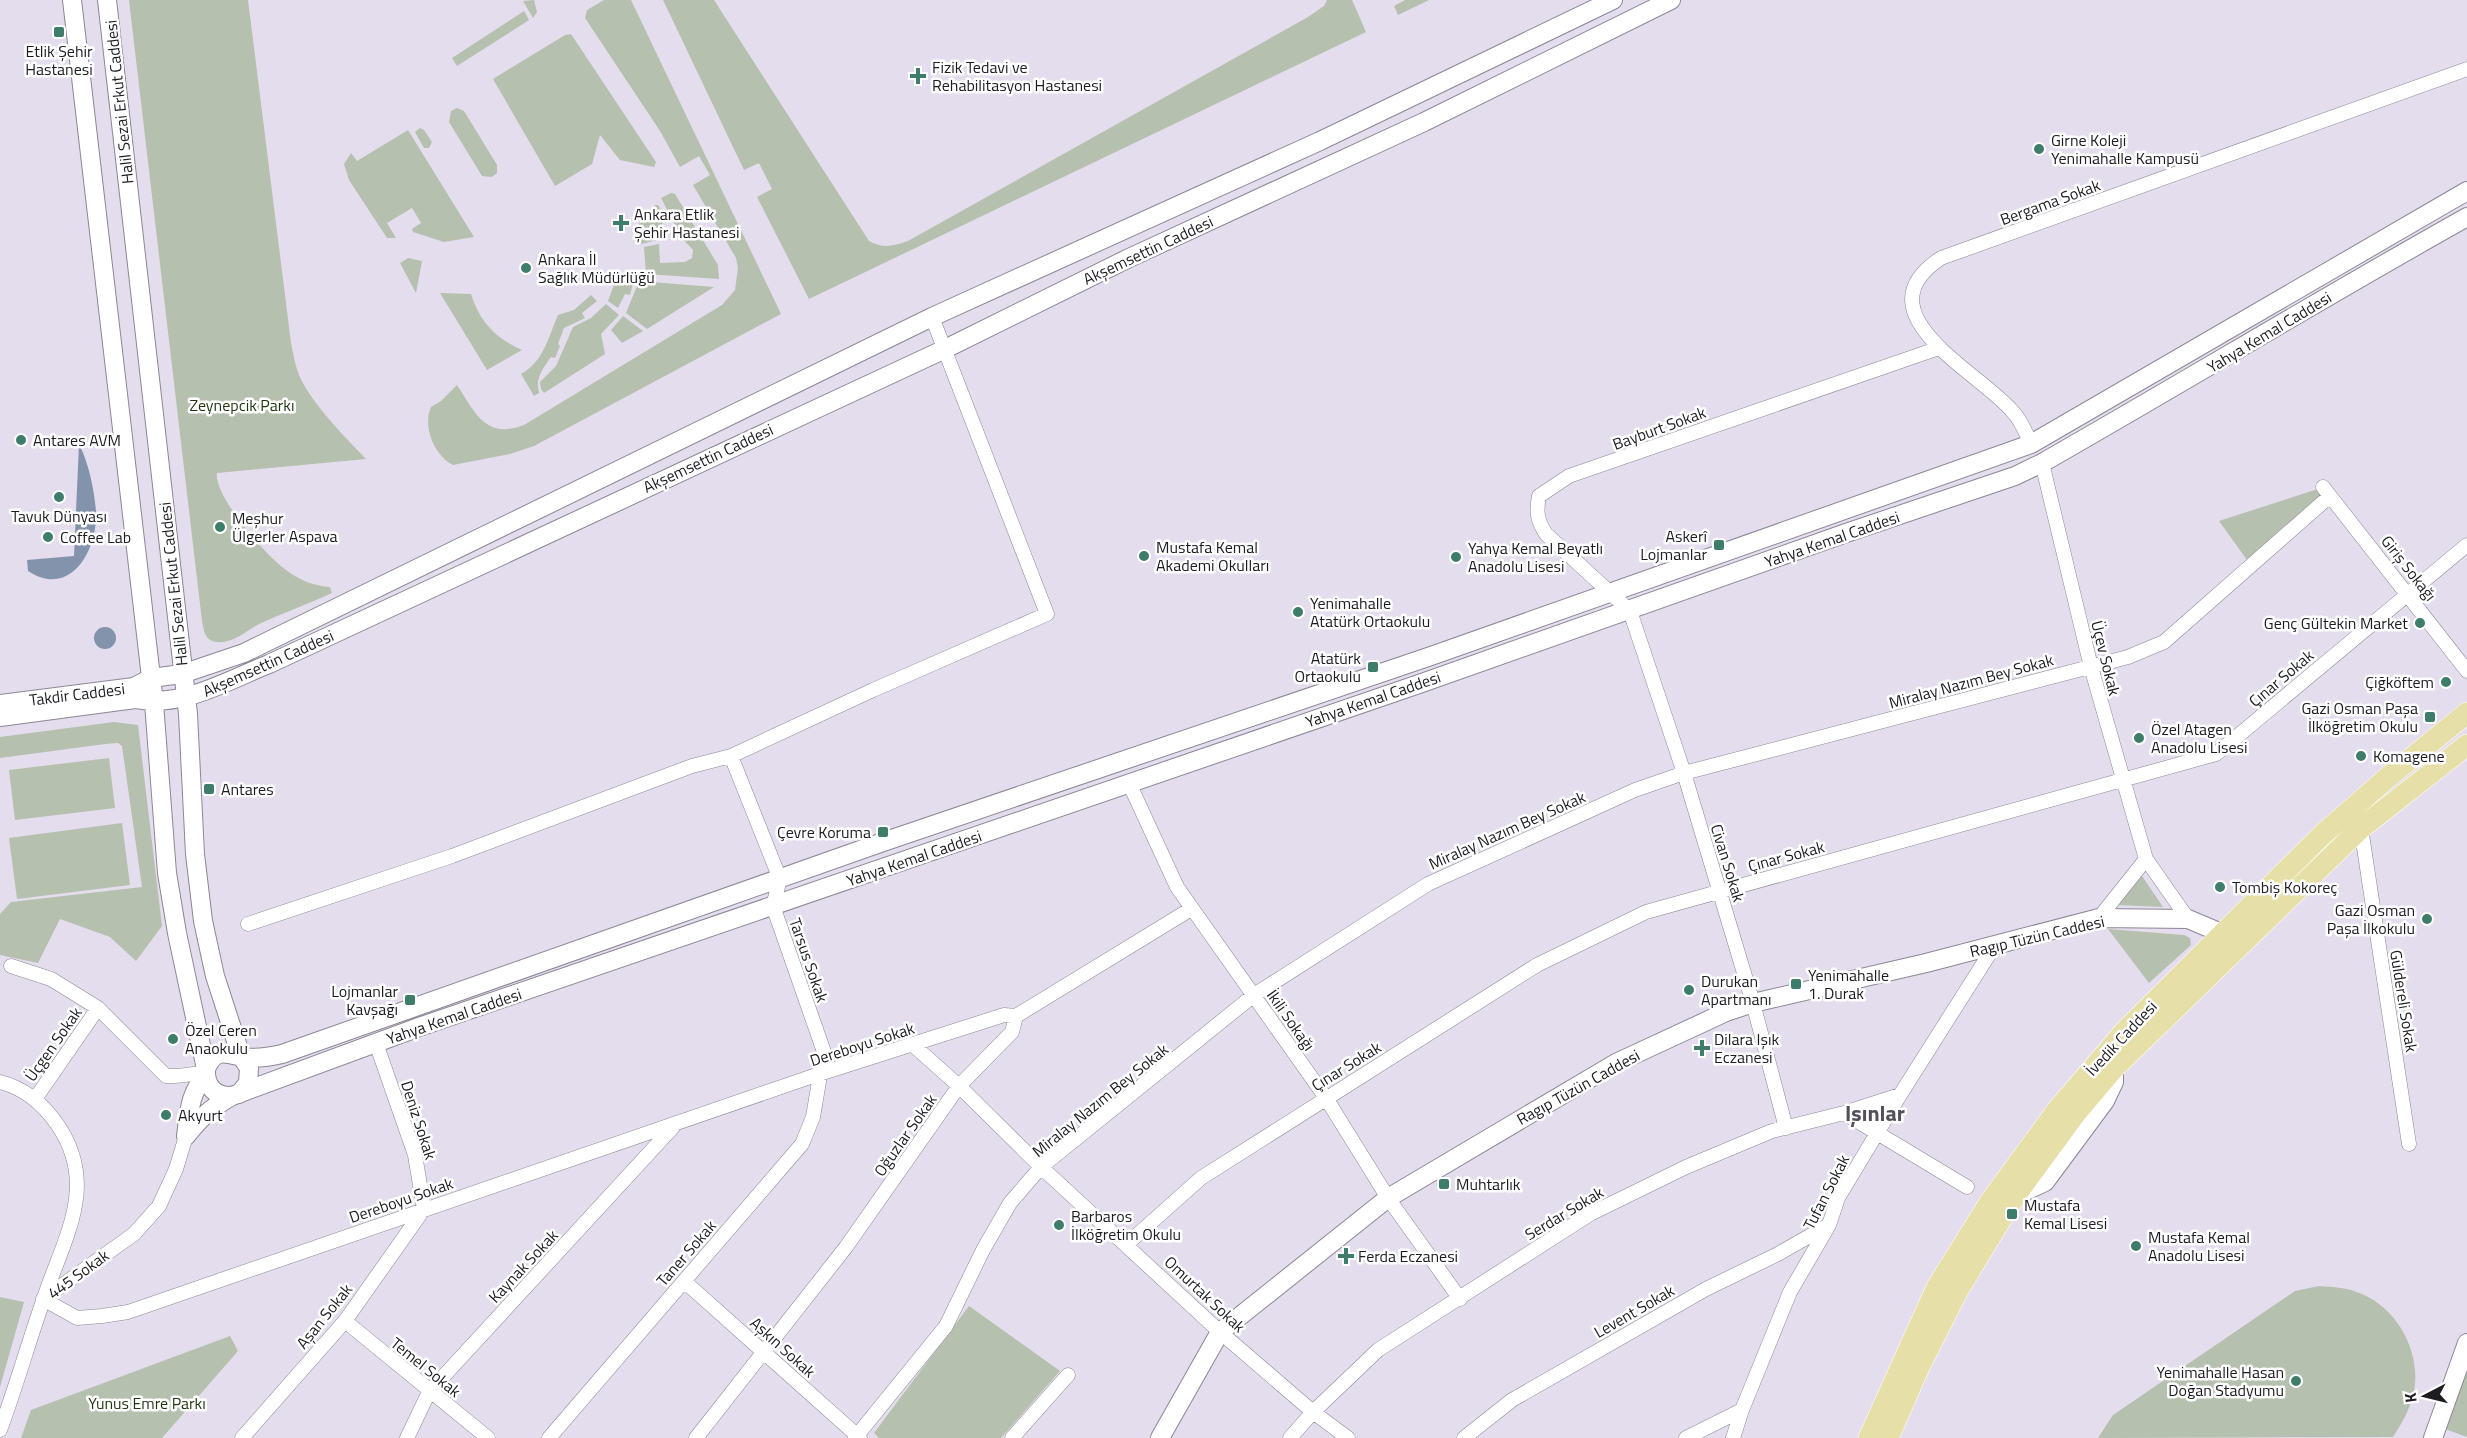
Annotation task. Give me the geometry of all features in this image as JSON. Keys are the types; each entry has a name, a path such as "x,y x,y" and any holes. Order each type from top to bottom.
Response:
{"main road":[{"name":"Halil Sezai Erkut Caddesi","path":"72,0 151,678 183,674 107,0"},
{"name":"Akşemsettin Caddesi","path":"1613,0 1320,141 932,317 304,626 232,658 183,674 186,699 269,664 945,350 1127,259 1424,122 1671,0"},
{"name":"Yahya Kemal Caddesi","path":"240,1056 267,1058 282,1054 1019,795 1431,656 2031,444 2467,190"},
{"name":"Yahya Kemal Caddesi","path":"236,1095 376,1043 1630,611 1845,532 2015,476 2042,463 2467,217"},
{"path":"2031,444 2042,463"},
{"path":"151,678 167,873 177,933 206,1073 212,1090 225,1097 236,1095 248,1083 250,1075 246,1062 240,1056 215,976 203,921 195,854 186,699 154,703"},
{"name":"Takdir Caddesi","path":"0,704 134,687 151,678"},
{"name":"Takdir Caddesi","path":"0,717 135,699 154,703"},
{"name":"İvedik Caddesi","path":"1869,1438 1937,1287 1990,1202 2058,1109 2089,1071 2222,932 2322,835 2467,713"},
{"name":"İvedik Caddesi","path":"1888,1438 1940,1324 2014,1196 2075,1114 2114,1068 2361,828 2467,745"},
{"name":"Ragıp Tüzün Caddesi","path":"1160,1438 1220,1332 1388,1198 1616,1063 1726,1012 1753,1003 2099,918 2188,920 2222,932 2244,944"},
{"path":"206,1073 208,1063 220,1054 227,1052 240,1056"},
{"name":"445 Sokak","path":"186,1136 189,1109 196,1088 206,1073"},
{"name":"445 Sokak","path":"186,1136 212,1107 236,1095"},
{"path":"2433,1438 2467,1342"}],"street":[{"name":"Bergama Sokak","path":"2031,444 2013,412 1939,348 1921,328 1913,307 1916,283 1925,269 1941,258 2467,69"},
{"path":"249,924 452,856 692,766 732,756 873,690 1047,614 932,317"},
{"name":"Bayburt Sokak","path":"1630,611 1546,534 1537,520 1539,496 1569,476 1939,348"},
{"name":"Üçev Sokak","path":"2042,463 2091,667 2146,859 2188,920"},
{"name":"Miralay Nazım Bey Sokak","path":"858,1437 946,1326 983,1250 1010,1203 1041,1167 1254,995 1428,884 1635,790 1684,773 2128,657 2164,642 2326,491"},
{"name":"Giriş Sokağı","path":"2326,491 2467,671"},
{"name":"Çınar Sokak","path":"1127,1244 1201,1178 1326,1098 1537,966 1646,912 2216,754 2467,544"},
{"name":"Civan Sokak","path":"1630,611 1684,773 1753,1003 1786,1128"},
{"path":"732,756 780,879"},
{"name":"İkili Sokağı","path":"1129,783 1177,887 1191,909 1326,1098 1388,1198 1460,1299"},
{"name":"Güldereli Sokak","path":"2361,828 2409,1144"},
{"path":"2099,918 2146,859"},
{"name":"Tarsus Sokak","path":"780,879 773,906 824,1052 819,1074"},
{"path":"1016,1016 1191,909"},
{"name":"Tufan Sokak","path":"1733,1438 1790,1292 1829,1225 1838,1198 1995,945"},
{"path":"11,966 51,979 98,1008 166,1076 182,1077 206,1073"},
{"name":"Üçgen Sokak","path":"35,1099 98,1008"},
{"name":"Dereboyu Sokak","path":"43,1299 76,1318 128,1312 819,1074 1004,1015 1016,1016"},
{"name":"Oğuzlar Sokak","path":"696,1438 846,1247 959,1086 1012,1032 1016,1016"},
{"name":"Deniz Sokak","path":"376,1043 415,1155 424,1209"},
{"name":"Omurtak Sokak","path":"913,1045 1220,1332 1313,1412 1348,1438"},
{"name":"Taner Sokak","path":"549,1438 802,1144 813,1117 819,1074"},
{"path":"0,1082 35,1099 49,1113 66,1137 75,1163 78,1189 73,1222 43,1299"},
{"name":"Serdar Sokak","path":"1290,1438 1313,1412 1378,1350 1440,1308 1460,1299 1590,1214 1686,1167 1772,1131 1844,1113 1900,1095"},
{"path":"1844,1113 1967,1187"},
{"name":"Kaynak Sokak","path":"407,1438 429,1392 676,1124"},
{"name":"445 Sokak","path":"0,1430 43,1299 134,1234 159,1206 176,1169 186,1136"},
{"name":"Aşan Sokak","path":"242,1438 345,1321 424,1209"},
{"name":"Levent Sokak","path":"1464,1438 1512,1400 1532,1388 1706,1289 1778,1254 1829,1225"},
{"name":"Aşkın Sokak","path":"684,1281 858,1437"},
{"name":"Temel Sokak","path":"345,1321 488,1438"},
{"path":"1012,1438 1068,1375"},
{"path":"1686,1438 1742,1410"}],"green space":[{"name":"Zeynepcik Parkı","path":"129,0 248,0 295,363 304,386 312,397 366,459 217,473 223,496 232,510 277,563 301,580 330,587 332,593 223,642 208,638 202,621"},
{"path":"534,0 537,12 533,18 523,1"},
{"path":"604,0 631,0 781,314 534,446 510,454 453,465 436,448 428,423 431,407 441,401 457,385 476,413 490,426 511,429 524,425 722,305 735,290 738,268 736,258 693,185 710,175 699,156 680,167 660,131 585,18 587,10"},
{"path":"663,0 714,0 869,241 884,246 908,241 1308,17 1324,6 1327,0 1352,0 1366,32 809,299 757,197 772,189 759,163 744,170"},
{"path":"1405,0 1429,0 1398,15 1394,6"},
{"path":"524,11 529,20 457,66 452,58"},
{"path":"571,34 656,162 654,167 620,160 600,135 592,164 555,186 493,79 565,35"},
{"path":"457,108 464,111 497,165 497,173 492,177 482,176 449,122 451,111"},
{"path":"420,128 432,142 429,148 424,148 415,132"},
{"path":"408,130 474,237 444,242 413,232 412,229 421,223 412,208 387,223 396,238 387,238 349,180 344,164 351,153 357,161"},
{"path":"671,193 675,194 718,265 719,279 646,274 644,247 659,244 660,263 685,262 692,258 693,250 682,238 661,198"},
{"path":"655,205 658,205 665,217 661,228 661,239 641,244 638,224 646,221"},
{"path":"408,258 422,261 416,293 400,263"},
{"path":"616,279 634,280 630,295 625,294 618,308 608,301"},
{"path":"639,281 714,287 647,329 626,313"},
{"path":"440,293 471,294 479,313 490,328 504,340 522,350 487,370"},
{"path":"591,295 597,301 582,313 585,318 564,328 555,358 551,357 542,370 538,383 539,393 534,396 521,374 529,369 540,356 558,315 574,310"},
{"path":"606,304 619,315 601,334 605,354 544,393 540,382 556,366 573,327 591,318"},
{"path":"623,316 643,331 622,343 611,330"},
{"path":"2318,489 2323,498 2247,560 2219,521"},
{"path":"114,722 138,725 162,926 136,961 110,937 60,919 38,963 0,955 0,914 11,902 142,887 122,746 118,743 105,744 0,758 0,737"},
{"path":"109,758 115,808 15,820 9,770"},
{"path":"122,823 130,885 17,899 9,838"},
{"path":"2142,876 2163,907 2115,905"},
{"path":"2108,929 2184,935 2190,938 2191,945 2149,983"},
{"name":"Yenimahalle Hasan Doğan Stadyumu","path":"2319,1286 2353,1291 2377,1302 2398,1324 2406,1337 2415,1366 2415,1381 2409,1407 2393,1437 2098,1438 2113,1415 2295,1291"},
{"path":"0,1297 24,1302 0,1387"},
{"path":"969,1306 1060,1371 1001,1438 879,1438 874,1433"},
{"name":"Yunus Emre Parkı","path":"230,1336 238,1351 162,1438 21,1438 31,1410"},
{"path":"2467,1370 2467,1437 2445,1429"}],"water":[{"path":"79,444 88,468 95,503 95,526 92,541 87,555 69,575 57,579 43,578 28,571 27,560 74,556"},
{"path":"105,627 113,630 116,638 113,646 105,649 97,646 94,638 97,630"}],"place":[{"name":"Etlik Şehir Hastanesi","path":"59,32"},
{"name":"Fizik Tedavi ve Rehabilitasyon Hastanesi","path":"918,76"},
{"name":"Girne Koleji Yenimahalle Kampusü","path":"2039,149"},
{"name":"Ankara Etlik Şehir Hastanesi","path":"621,223"},
{"name":"Ankara İl Sağlık Müdürlüğü","path":"526,268"},
{"name":"Antares AVM","path":"21,440"},
{"name":"Tavuk Dünyası","path":"59,497"},
{"name":"Meşhur Ülgerler Aspava","path":"220,527"},
{"name":"Coffee Lab","path":"48,537"},
{"name":"Askerî Lojmanlar","path":"1719,545"},
{"name":"Mustafa Kemal Akademi Okulları","path":"1144,556"},
{"name":"Yahya Kemal Beyatlı Anadolu Lisesi","path":"1456,557"},
{"name":"Yenimahalle Atatürk Ortaokulu","path":"1298,612"},
{"name":"Genç Gültekin Market","path":"2420,623"},
{"name":"Atatürk Ortaokulu","path":"1373,667"},
{"name":"Çiğköftem","path":"2446,682"},
{"name":"Gazi Osman Paşa İlköğretim Okulu","path":"2430,717"},
{"name":"Özel Atagen Anadolu Lisesi","path":"2139,738"},
{"name":"Komagene","path":"2361,756"},
{"name":"Antares","path":"209,789"},
{"name":"Çevre Koruma","path":"883,832"},
{"name":"Tombiş Kokoreç","path":"2220,887"},
{"name":"Gazi Osman Paşa İlkokulu","path":"2427,919"},
{"name":"Yenimahalle 1. Durak","path":"1796,984"},
{"name":"Durukan Apartmanı","path":"1689,990"},
{"name":"Lojmanlar Kavşağı","path":"410,1000"},
{"name":"Özel Ceren Anaokulu","path":"173,1039"},
{"name":"Dilara Işık Eczanesi","path":"1702,1048"},
{"name":"Akyurt","path":"166,1115"},
{"name":"Muhtarlık","path":"1444,1184"},
{"name":"Mustafa Kemal Lisesi","path":"2012,1214"},
{"name":"Barbaros İlköğretim Okulu","path":"1059,1225"},
{"name":"Mustafa Kemal Anadolu Lisesi","path":"2136,1246"},
{"name":"Ferda Eczanesi","path":"1346,1256"},
{"name":"Yenimahalle Hasan Doğan Stadyumu","path":"2296,1381"}],"district":[{"name":"Işınlar","path":"1875,1113"}]}
